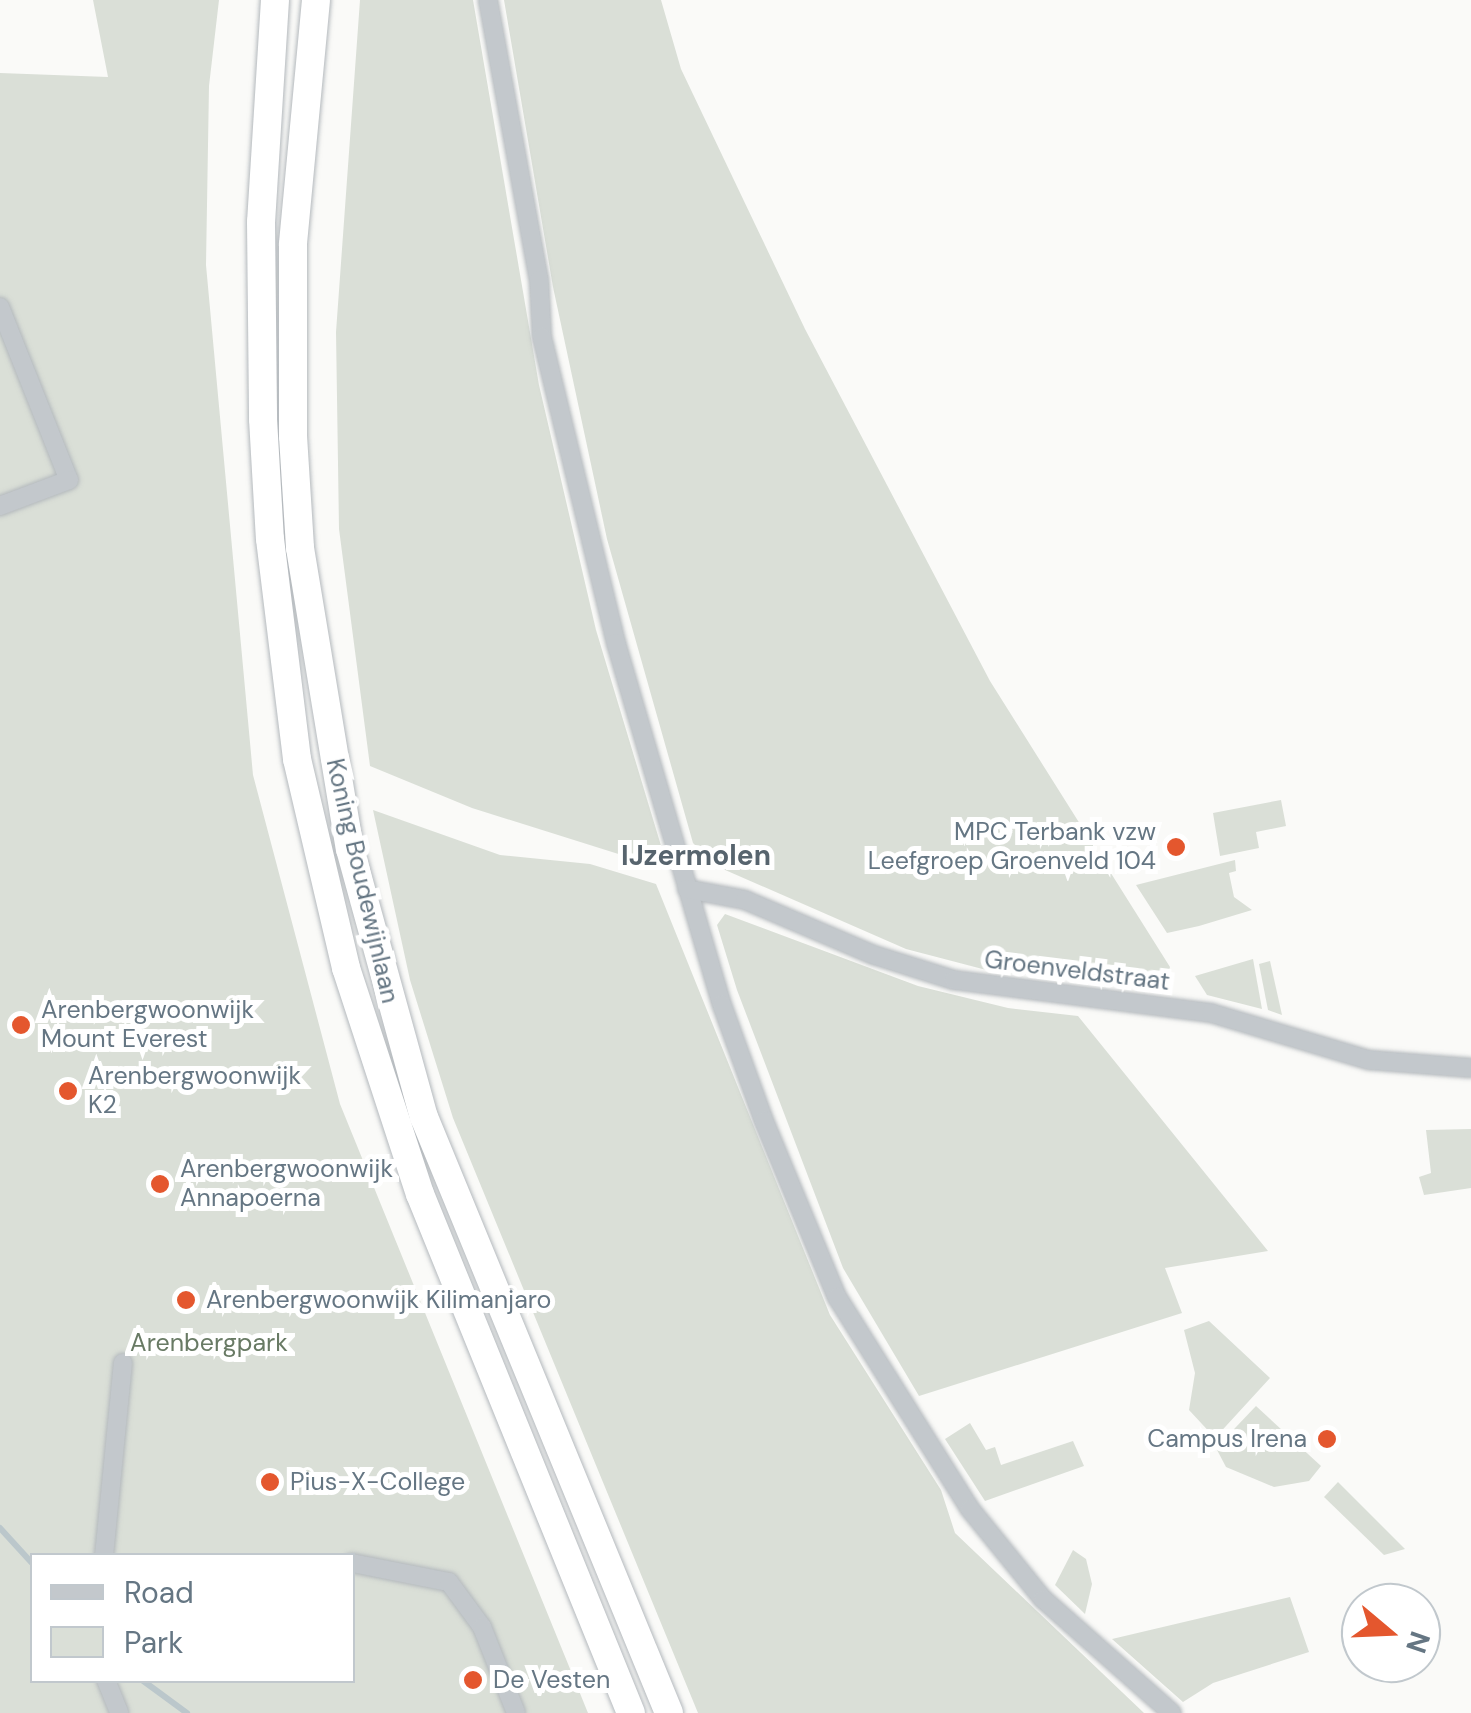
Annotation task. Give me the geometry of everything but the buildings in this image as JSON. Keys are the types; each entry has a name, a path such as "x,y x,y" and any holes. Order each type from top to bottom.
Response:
{"highway":[{"name":"Koning Boudewijnlaan","path":"275,0 262,222 262,418 270,539 297,759 346,968 420,1194 631,1713"},
{"name":"Koning Boudewijnlaan","path":"316,0 293,244 293,436 300,548 350,849 424,1117 669,1713"}],"street":[{"path":"488,0 539,280 542,337 616,643 687,889 764,1121 860,1339 970,1509 1043,1599 1172,1713"},
{"path":"0,306 69,480 0,506"},
{"name":"Groenveldstraat","path":"687,889 746,900 874,955 954,980 1211,1013 1369,1060 1471,1068"},
{"path":"104,1553 123,1364"},
{"path":"355,1564 448,1582 482,1627 516,1713"},
{"path":"107,1683 119,1713"}],"green space":[{"name":"Arenbergpark","path":"93,0 219,0 209,86 206,265 253,775 340,1104 588,1713 0,1713 0,73 108,77"},
{"path":"360,0 473,0 539,385 596,630 662,849 647,863 472,808 370,766 339,529 336,332"},
{"path":"504,0 661,0 681,69 805,329 990,681 1170,967 1163,988 994,972 906,949 716,866 693,843 607,539 553,287"},
{"path":"1281,800 1286,826 1256,832 1259,848 1220,856 1213,813"},
{"path":"373,810 500,855 590,864 656,884 830,1315 941,1490 955,1533 1144,1713 698,1713 453,1118 410,980"},
{"path":"1235,860 1236,871 1229,873 1234,897 1252,910 1199,926 1167,933 1136,885"},
{"path":"725,914 918,986 1008,1008 1078,1016 1268,1251 1165,1268 1182,1313 919,1396 843,1268 737,990 717,925"},
{"path":"1253,959 1262,1009 1207,995 1195,976"},
{"path":"1270,961 1282,1015 1268,1010 1259,964"},
{"path":"1471,1129 1471,1188 1424,1195 1419,1177 1431,1173 1426,1130"},
{"path":"1209,1321 1270,1378 1215,1438 1189,1410 1195,1373 1184,1330"},
{"path":"1256,1406 1321,1466 1309,1481 1274,1487 1226,1467 1216,1448"},
{"path":"970,1423 986,1450 995,1447 1001,1465 1073,1441 1084,1466 985,1501 945,1439"},
{"path":"1338,1482 1405,1549 1384,1555 1324,1497"},
{"path":"1073,1550 1086,1559 1092,1584 1085,1614 1055,1585"},
{"path":"1290,1597 1309,1652 1213,1683 1183,1702 1112,1639"}],"waterway":[{"path":"0,1528 30,1561"},
{"path":"146,1683 187,1713"}],"place":[{"name":"MPC Terbank vzw Leefgroep Groenveld 104","path":"1176,847"},
{"name":"Arenbergwoonwijk Mount Everest","path":"21,1025"},
{"name":"Arenbergwoonwijk K2","path":"68,1091"},
{"name":"Arenbergwoonwijk Annapoerna","path":"160,1184"},
{"name":"Arenbergwoonwijk Kilimanjaro","path":"186,1300"},
{"name":"Campus Irena","path":"1327,1439"},
{"name":"Pius-X-College","path":"270,1482"},
{"name":"De Vesten","path":"473,1680"}],"district":[{"name":"IJzermolen","path":"696,856"}]}
